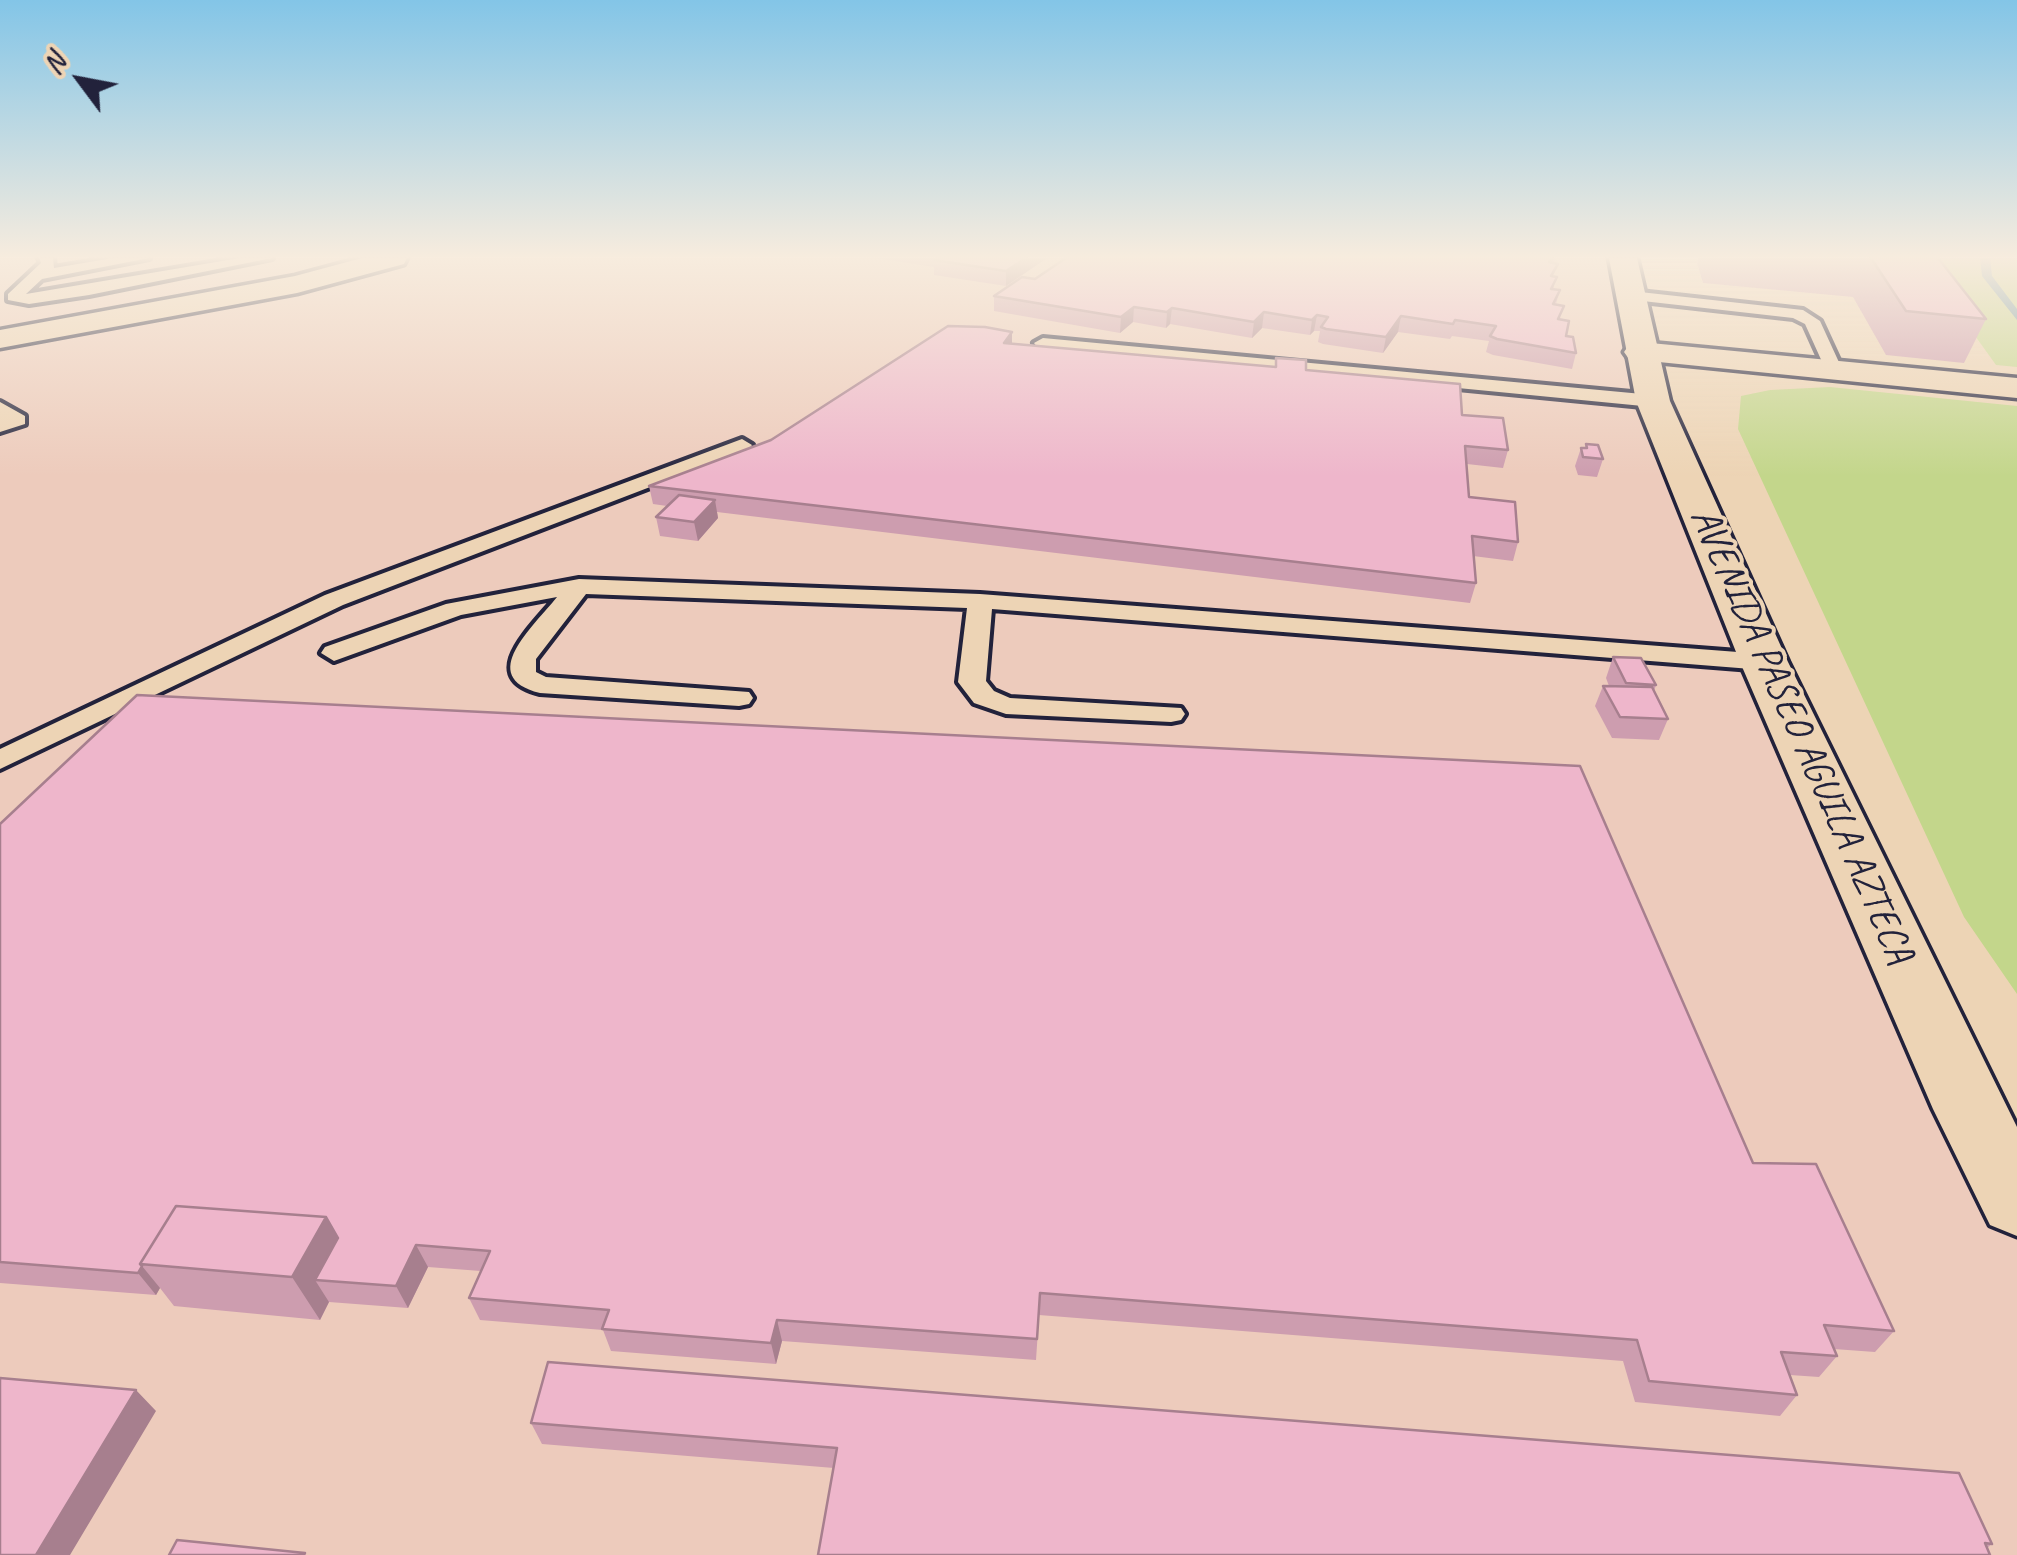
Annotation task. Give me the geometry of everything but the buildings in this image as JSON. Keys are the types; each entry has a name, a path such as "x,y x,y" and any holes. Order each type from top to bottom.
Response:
{"main road":[{"path":"0,339 46,331"},
{"name":"AVENIDA PASEO AGUILA AZTECA","path":"1636,331 1653,402 1764,662 1969,1109 2017,1201"},
{"path":"1640,352 2017,388"}],"lane":[{"path":"1817,331 1834,370"},
{"path":"1043,343 1653,402"},
{"path":"0,408 18,420 0,426"},
{"path":"0,760 334,600 742,444"},
{"path":"334,653 456,609 579,586 980,601 1764,662"},
{"path":"579,586 523,658 523,676 540,686 740,698"},
{"path":"980,601 972,682 984,698 1006,706 1170,714"}],"shaded area":[{"path":"0,331 1644,331 1656,401 2017,1232 2017,1555 0,1555"}],"green space":[{"path":"1971,331 2017,331 2017,367 1996,365"},
{"path":"1830,387 2017,406 2017,994 1964,917 1738,429 1741,396 1770,390"}]}
